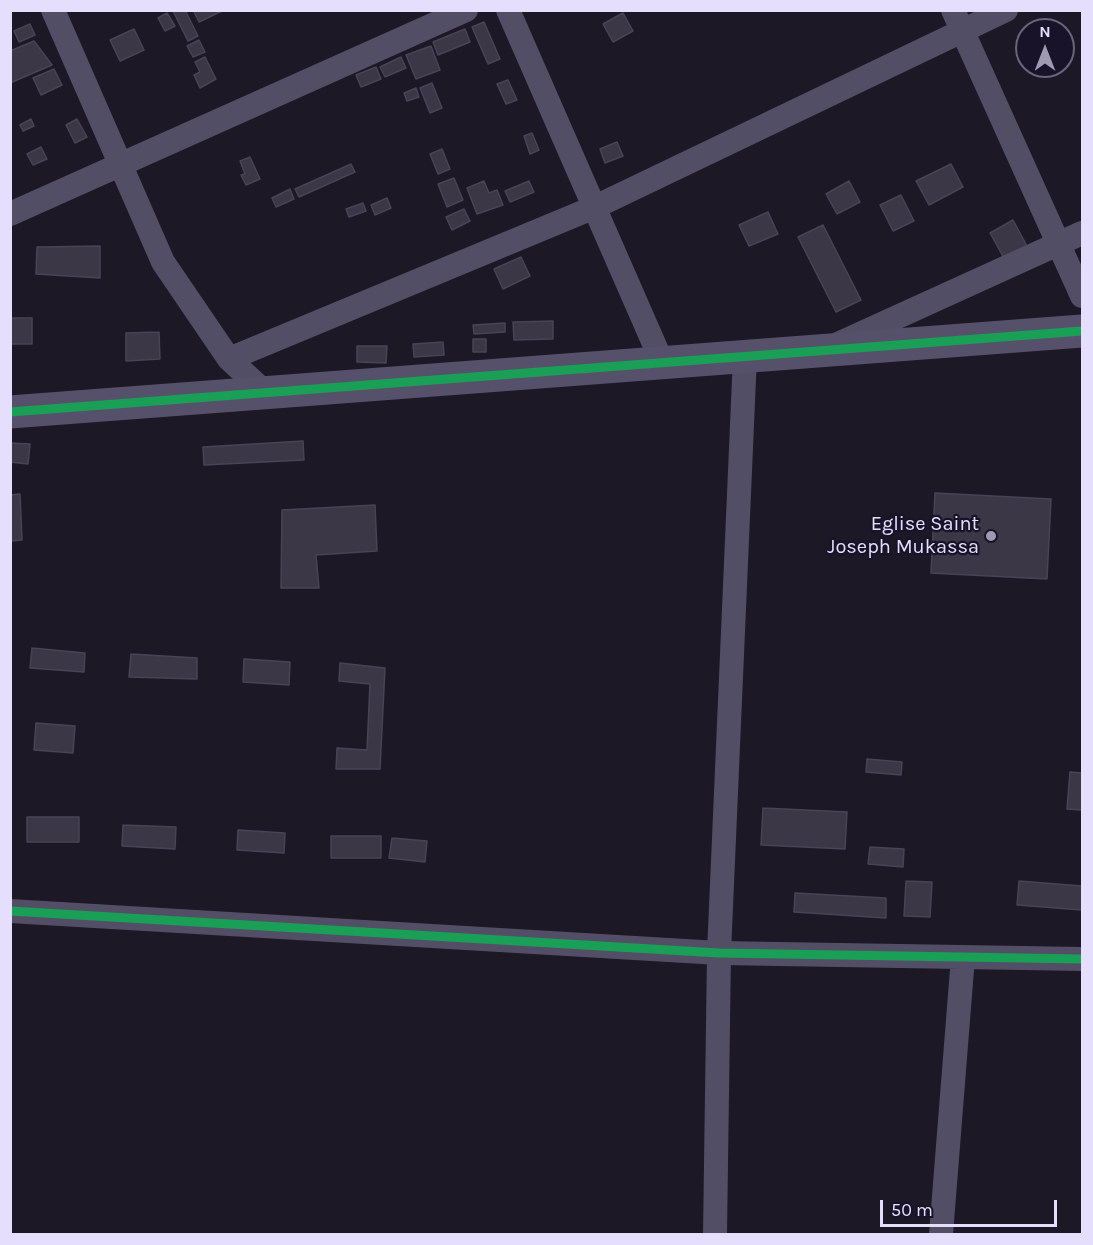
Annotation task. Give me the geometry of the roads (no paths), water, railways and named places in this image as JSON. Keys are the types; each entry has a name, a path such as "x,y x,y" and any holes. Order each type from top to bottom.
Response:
{"street":[{"path":"53,10 163,262 229,359 267,394"},
{"path":"10,214 466,10"},
{"path":"507,10 662,362"},
{"path":"229,359 595,207 958,21 1006,10"},
{"path":"958,21 1083,296"},
{"path":"825,350 1083,233"},
{"path":"10,412 1083,331"},
{"path":"715,1234 719,953 745,356"},
{"path":"10,911 719,953 1083,959"},
{"path":"941,1234 963,957"}],"place":[{"name":"Eglise Saint Joseph Mukassa","path":"991,536"}]}
